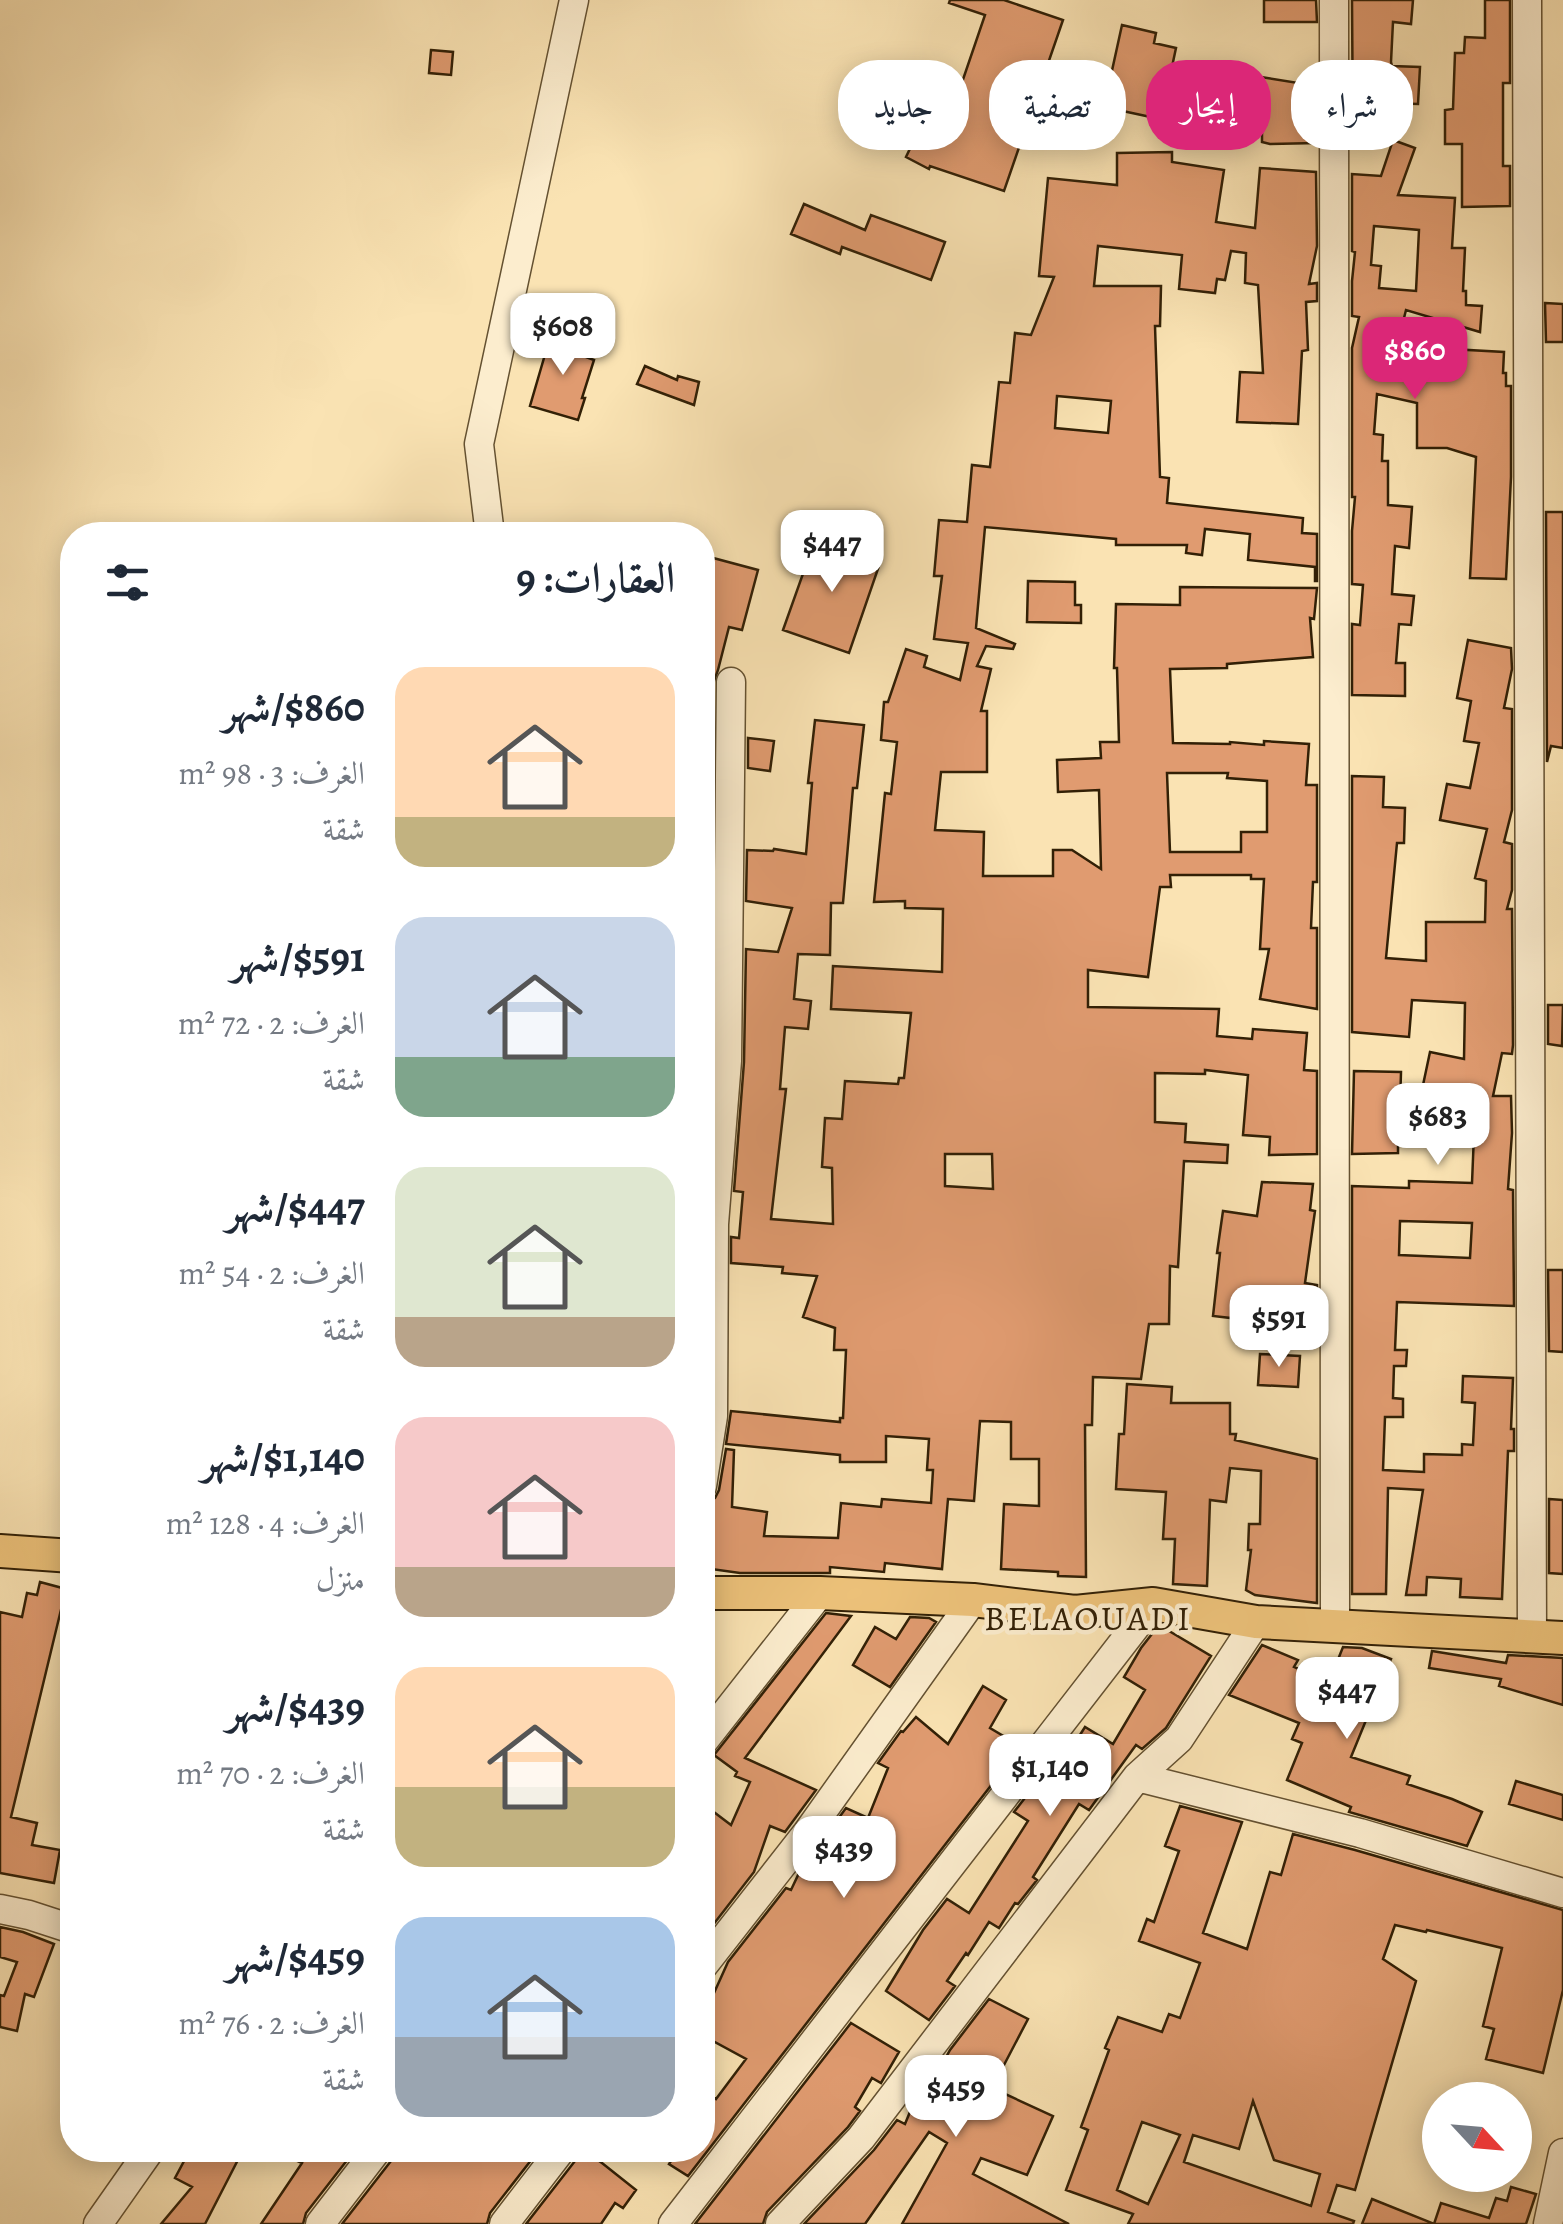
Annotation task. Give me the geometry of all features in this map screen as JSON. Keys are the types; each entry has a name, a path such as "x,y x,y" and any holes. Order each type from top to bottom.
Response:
{"main road":[{"path":"0,1551 60,1555"},
{"path":"715,1593 974,1600 1075,1612 1153,1604 1256,1622 1548,1637"}],"street":[{"path":"488,522 479,444 574,0"},
{"path":"1334,0 1335,1626"},
{"path":"1527,0 1548,1637"},
{"path":"715,1210 726,1060 732,682"},
{"path":"715,1726 820,1593"},
{"path":"715,1950 807,1833 974,1600"},
{"path":"673,2224 1153,1604"},
{"path":"780,2224 861,2138 1136,1776 1179,1740 1256,1622"},
{"path":"1136,1776 1360,1834 1563,1893"},
{"path":"0,1909 60,1925"},
{"path":"1548,2224 1563,2154"},
{"path":"98,2224 142,2162"},
{"path":"320,2224 369,2162"},
{"path":"504,2224 552,2162"}],"building":[{"path":"1004,0 1063,20 1049,60 989,60 989,150 1018,150 1004,191 930,166 929,169 906,157 909,150 969,150 969,62 985,15 949,3"},
{"path":"1264,0 1316,0 1317,22 1264,22"},
{"path":"1352,0 1413,0 1411,24 1393,22 1391,60 1352,60"},
{"path":"1485,0 1510,0 1510,83 1503,83 1503,166 1510,166 1510,206 1462,207 1462,144 1445,144 1445,110 1453,109 1455,53 1464,53 1465,37 1485,38"},
{"path":"1122,25 1156,33 1154,43 1176,48 1173,60 1146,60 1146,116 1126,112 1126,60 1114,60"},
{"path":"431,50 453,52 451,75 429,73"},
{"path":"1413,67 1420,67 1418,104 1413,104"},
{"path":"1271,79 1291,82 1291,144 1271,144"},
{"path":"1413,147 1415,148 1398,195 1455,198 1452,248 1465,248 1463,291 1466,305 1482,306 1480,332 1406,310 1397,346 1504,352 1503,373 1506,386 1511,386 1506,579 1470,578 1476,457 1447,448 1417,448 1417,403 1377,394 1374,434 1383,435 1382,461 1388,461 1388,505 1412,507 1409,548 1395,546 1392,594 1414,596 1411,625 1399,624 1396,663 1405,663 1405,696 1352,695 1352,624 1360,625 1363,585 1352,584 1352,348 1359,317 1352,316 1352,174 1381,176 1390,150","holes":["1374,226 1419,230 1416,291 1379,288 1381,266 1371,265"]},
{"path":"1172,152 1172,162 1224,170 1216,222 1255,228 1260,168 1316,172 1317,246 1309,284 1317,283 1317,301 1306,302 1308,350 1302,351 1298,424 1237,422 1240,372 1263,373 1258,285 1245,283 1246,253 1231,251 1225,280 1217,279 1215,293 1179,289 1182,255 1098,246 1094,286 1161,286 1160,326 1155,326 1160,477 1169,478 1167,503 1303,518 1302,533 1317,534 1317,581 1315,567 1248,560 1250,534 1205,529 1202,555 1186,553 1187,545 1116,545 1116,539 985,527 976,628 1015,644 1013,649 986,646 977,666 991,669 981,711 987,711 987,772 941,772 935,830 984,832 983,876 1053,876 1053,850 1072,850 1101,869 1099,790 1058,792 1057,760 1101,758 1100,742 1119,742 1114,668 1116,604 1180,605 1180,587 1317,588 1314,619 1310,618 1313,657 1227,664 1227,668 1170,669 1173,743 1309,744 1306,785 1317,785 1317,882 1313,882 1311,928 1317,928 1317,1009 1260,999 1269,949 1260,949 1264,879 1251,879 1251,875 1170,875 1171,887 1160,887 1148,977 1088,970 1088,1007 1219,1009 1217,1036 1252,1039 1253,1029 1307,1033 1304,1070 1317,1071 1317,1154 1269,1155 1270,1137 1243,1135 1248,1075 1205,1070 1205,1074 1155,1073 1155,1122 1186,1124 1185,1142 1228,1145 1227,1163 1184,1161 1178,1267 1170,1266 1169,1324 1149,1324 1141,1379 1093,1377 1092,1425 1085,1425 1086,1577 1001,1569 1004,1504 1039,1506 1039,1459 1011,1459 1011,1422 980,1421 974,1501 948,1499 942,1569 885,1563 884,1572 830,1567 830,1573 715,1570 715,1498 726,1449 734,1450 732,1507 767,1512 764,1536 838,1538 841,1503 881,1507 882,1499 931,1503 933,1470 927,1470 929,1439 886,1436 886,1462 840,1462 840,1455 726,1444 731,1411 840,1422 846,1350 834,1350 835,1328 803,1317 817,1276 782,1273 783,1267 731,1263 731,1237 739,1238 743,1192 734,1191 744,1062 746,949 778,952 792,908 746,901 747,850 806,854 815,720 864,725 857,788 853,788 843,903 831,903 830,955 798,954 794,999 811,1001 808,1029 785,1027 780,1089 786,1089 771,1219 833,1224 832,1168 822,1167 825,1118 842,1119 845,1081 898,1084 899,1078 904,1078 911,1013 831,1009 833,966 942,972 943,909 905,908 905,901 874,902 885,793 891,794 897,742 881,740 884,702 888,702 906,649 927,656 924,667 960,680 968,643 934,639 942,576 934,576 939,520 967,522 972,465 990,467 999,382 1010,383 1015,333 1031,335 1054,277 1039,276 1048,178 1117,185 1117,153","holes":["1057,396 1111,401 1108,433 1055,428","1167,773 1228,773 1227,778 1267,781 1267,832 1241,832 1241,852 1170,852","945,1154 992,1154 993,1189 945,1186"]},
{"path":"804,204 865,230 871,215 945,242 931,280 842,247 840,254 791,234"},
{"path":"1545,303 1563,304 1563,342 1546,342"},
{"path":"551,334 590,346 586,357 594,360 578,420 530,406"},
{"path":"645,366 677,380 678,376 699,382 694,405 637,384"},
{"path":"1546,512 1563,512 1563,748 1551,746 1547,762"},
{"path":"816,537 881,560 849,653 783,630"},
{"path":"715,558 758,570 742,630 729,627 715,678"},
{"path":"1028,581 1075,582 1075,605 1081,605 1081,623 1027,622"},
{"path":"1468,640 1511,648 1512,669 1504,708 1512,709 1512,810 1504,842 1512,844 1512,890 1507,909 1512,909 1513,1045 1512,1054 1502,1053 1493,1096 1511,1096 1508,1189 1513,1190 1514,1306 1397,1302 1395,1350 1407,1350 1406,1366 1394,1366 1393,1398 1403,1399 1403,1417 1385,1417 1383,1470 1424,1472 1424,1454 1462,1455 1462,1444 1473,1445 1475,1403 1462,1402 1463,1376 1513,1378 1514,1451 1508,1451 1502,1599 1460,1597 1461,1579 1427,1577 1426,1595 1406,1595 1423,1490 1388,1488 1386,1594 1352,1594 1352,1186 1409,1188 1409,1181 1472,1183 1474,1134 1469,1134 1469,1116 1456,1117 1455,1092 1423,1085 1430,1052 1464,1059 1465,1003 1412,1000 1409,1037 1352,1032 1352,776 1384,777 1383,807 1405,808 1404,843 1397,843 1386,958 1426,961 1426,922 1485,922 1486,881 1475,878 1487,829 1440,820 1447,784 1470,788 1479,743 1464,741 1471,701 1457,698","holes":["1400,1221 1472,1223 1470,1258 1399,1255"]},
{"path":"748,738 774,741 770,771 748,768"},
{"path":"1548,1005 1563,1005 1562,1046 1548,1044"},
{"path":"1354,1071 1401,1072 1398,1153 1352,1154"},
{"path":"1262,1182 1313,1184 1310,1210 1315,1211 1305,1283 1317,1285 1317,1317 1233,1304 1231,1318 1213,1316 1223,1211 1257,1216"},
{"path":"1548,1270 1563,1270 1563,1352 1549,1351"},
{"path":"1260,1354 1300,1356 1298,1387 1258,1385"},
{"path":"1127,1384 1172,1387 1171,1403 1230,1403 1230,1434 1236,1434 1235,1440 1317,1459 1317,1603 1255,1595 1246,1590 1251,1550 1249,1524 1260,1524 1261,1471 1230,1468 1226,1502 1210,1500 1207,1586 1173,1584 1175,1539 1163,1539 1166,1492 1116,1489"},
{"path":"1549,1499 1563,1500 1563,1574 1549,1573"},
{"path":"40,1582 60,1587 60,1614 11,1817 37,1823 32,1845 60,1850 54,1883 0,1873 0,1612 22,1617 27,1593 37,1595"},
{"path":"826,1613 851,1616 745,1758 816,1790 785,1832 770,1826 754,1872 715,1922 715,1813 731,1825 750,1782 735,1776 737,1772 715,1754"},
{"path":"910,1617 936,1622 890,1687 853,1665 875,1627 896,1639"},
{"path":"1159,1625 1211,1656 1166,1728 1142,1749 1136,1745 1089,1810 1079,1804 1033,1877 1037,1880 999,1928 989,1922 947,1981 955,1986 929,2020 886,1991 947,1899 969,1913 1028,1821 1014,1812 1052,1763 1059,1768 1085,1727 1113,1744 1145,1690 1124,1677"},
{"path":"1262,1645 1298,1660 1294,1667 1329,1682 1343,1647 1362,1648 1391,1659 1351,1757 1410,1776 1407,1784 1482,1812 1467,1846 1349,1812 1351,1807 1287,1780 1302,1743 1292,1739 1299,1723 1229,1695"},
{"path":"1432,1651 1506,1663 1508,1655 1563,1658 1563,1705 1499,1686 1501,1679 1429,1668"},
{"path":"983,1686 1006,1700 990,1728 1017,1744 1003,1770 715,2141 715,2098 746,2059 715,2042 715,1991 728,1962 786,1888 791,1890 800,1871 846,1808 868,1818 888,1768 878,1763 901,1731 916,1717 948,1744"},
{"path":"1516,1781 1563,1795 1563,1820 1509,1804"},
{"path":"1180,1806 1242,1822 1203,1933 1247,1949 1270,1872 1281,1875 1293,1834 1563,1910 1563,1990 1543,2073 1486,2059 1494,2029 1483,2026 1502,1948 1395,1925 1383,1959 1416,1981 1355,2190 1337,2185 1328,2212 1354,2221 1353,2224 1128,2224 1133,2214 1066,2190 1088,2130 1081,2127 1118,2017 1162,2032 1169,2014 1180,2018 1200,1963 1139,1941 1147,1919 1154,1922 1179,1851 1165,1846","holes":["1253,2101 1274,2160 1320,2174 1311,2206 1184,2162 1193,2135 1239,2149","1142,2122 1180,2135 1148,2204 1117,2190"]},
{"path":"0,1927 54,1944 34,1997 25,1994 17,2031 0,2027 0,1995 4,1996 17,1962 0,1957"},
{"path":"989,1999 1028,2019 992,2088 1053,2116 1027,2175 981,2158 973,2174 1069,2224 902,2224 947,2143 929,2132 865,2224 804,2224 897,2120 905,2124 919,2090 925,2083 931,2085 950,2050"},
{"path":"851,2023 899,2052 881,2083 872,2078 855,2107 860,2111 848,2127 767,2212 763,2224 695,2224"},
{"path":"184,2162 237,2162 205,2224 161,2224 192,2187 175,2178"},
{"path":"346,2162 306,2213 303,2224 261,2224 302,2163"},
{"path":"390,2162 530,2162 490,2213 487,2224 342,2224"},
{"path":"574,2162 601,2162 636,2190 623,2208 615,2203 601,2224 526,2224"},
{"path":"670,2162 699,2162 688,2176"},
{"path":"1510,2192 1536,2194 1526,2224 1434,2224 1441,2203 1489,2218 1496,2198 1507,2201"},
{"path":"1372,2199 1432,2223 1432,2224 1362,2224"}],"district":[{"name":"BELAOUADI","path":"1088,1618"}]}
